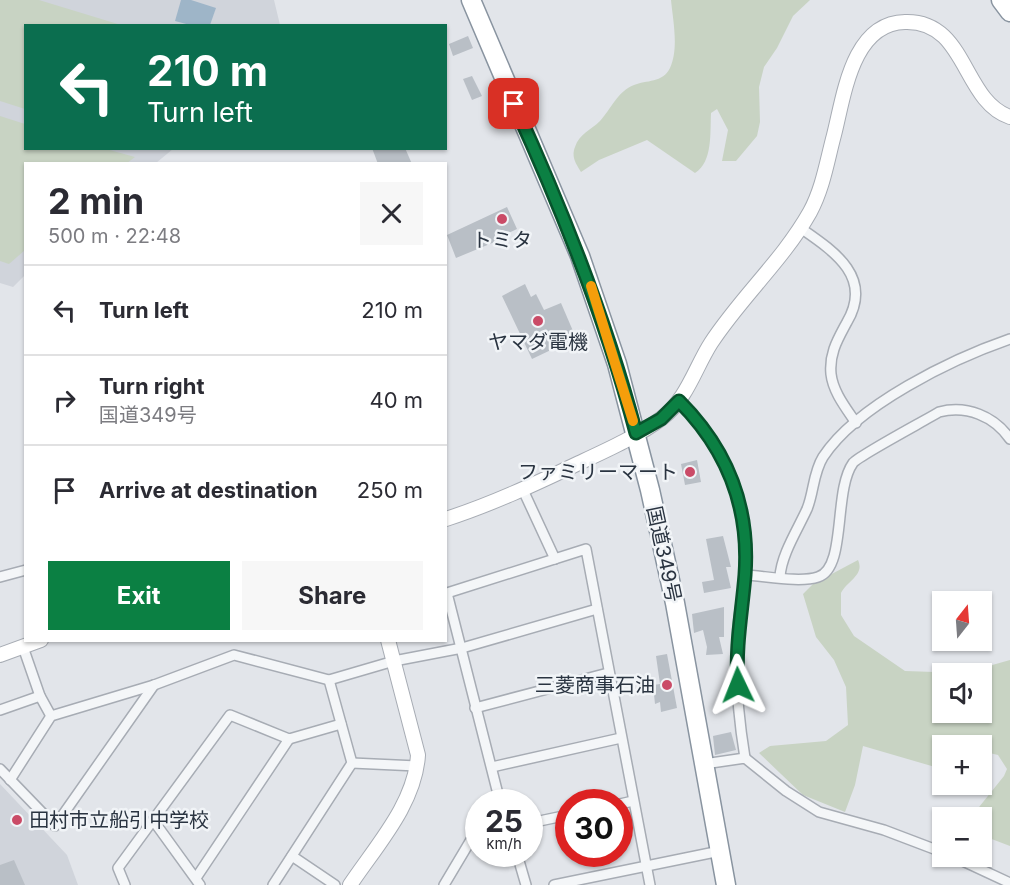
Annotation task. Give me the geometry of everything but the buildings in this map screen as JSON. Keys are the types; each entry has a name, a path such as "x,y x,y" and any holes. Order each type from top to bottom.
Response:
{"highway":[{"name":"国道349号","path":"471,0 580,256 607,332 636,433 675,603 726,885"},
{"path":"1001,0 1010,12"}],"street":[{"path":"447,519 523,490 636,433 661,419 679,401 712,342 756,288 809,213 822,184 851,70 862,47 882,27 906,22 933,28 956,49 985,101 999,113 1010,117"},
{"path":"799,227 836,252 852,278 854,307 838,336 831,362 835,389 856,423"},
{"path":"780,577 810,504 822,459 856,423 927,374 1010,339"},
{"path":"679,401 707,432 735,483 745,534 745,575 736,641 745,758 786,791 819,812 884,830 932,848"},
{"path":"745,575 808,579 820,577 829,571 836,553 841,491 853,462 939,412 953,408 983,416 997,423 1010,439"},
{"path":"523,490 555,559"},
{"path":"497,789 447,593 586,549 631,789"},
{"path":"0,577 24,571"},
{"path":"10,780 51,716 154,684 234,655 329,680 394,661 462,648 597,609"},
{"path":"0,655 36,642"},
{"path":"350,885 410,793 417,766 418,755 389,642"},
{"path":"22,647 40,696 51,716"},
{"path":"475,708 608,674"},
{"path":"273,885 352,763 329,680"},
{"path":"0,769 55,826 154,684"},
{"path":"0,710 40,696"},
{"path":"125,885 118,868 230,715 289,739 341,724"},
{"path":"492,767 621,738"},
{"path":"153,820 198,882 289,739"},
{"path":"704,764 745,758"},
{"path":"352,763 417,766"},
{"path":"633,801 650,885"},
{"path":"445,884 465,850"},
{"path":"554,885 720,851"},
{"path":"292,856 335,885"},
{"path":"521,867 526,885"},
{"path":"977,867 1010,882"}],"shaded area":[{"path":"0,0 274,0 280,24 24,24 24,150 172,150 157,162 24,162 24,276 13,287 0,283"},
{"name":"田村市立船引中学校","path":"0,784 67,855 78,885 0,885"}],"green space":[{"path":"0,0 39,0 118,24 24,24 24,109 0,101"},
{"path":"671,0 810,0 793,16 777,48 764,67 759,87 760,122 757,136 736,161 722,161 728,130 717,109 711,113 708,154 701,168 695,173 647,140 599,160 581,172 574,157 579,139 600,121 623,91 634,85 659,79 670,68 675,43"},
{"path":"0,116 24,124 24,150 110,150 135,157 128,162 24,162 24,251 9,264 0,261"},
{"path":"858,560 860,565 857,574 841,593 841,615 854,636 905,671 932,672 932,723 992,723 992,665 1010,660 1010,846 992,839 992,807 979,807 989,795 992,795 992,791 1007,769 998,755 992,754 992,735 932,735 932,766 863,746 855,785 845,812 803,795 759,753 770,746 826,741 848,725 846,687 834,660 816,637 803,594 813,584"}],"water":[{"path":"181,0 191,0 216,8 210,24 186,24 175,21"}],"slow traffic":[{"path":"591,286 633,421"}],"place":[{"name":"トミタ","path":"502,219"},
{"name":"ヤマダ電機","path":"538,321"},
{"name":"ファミリーマート","path":"690,472"},
{"name":"三菱商事石油","path":"667,685"},
{"name":"田村市立船引中学校","path":"17,820"}],"route":[{"path":"514,104 580,256 604,322 636,433 661,419 679,401 696,417 707,432 719,450 735,483 742,508 746,553 736,641 738,685"}]}
